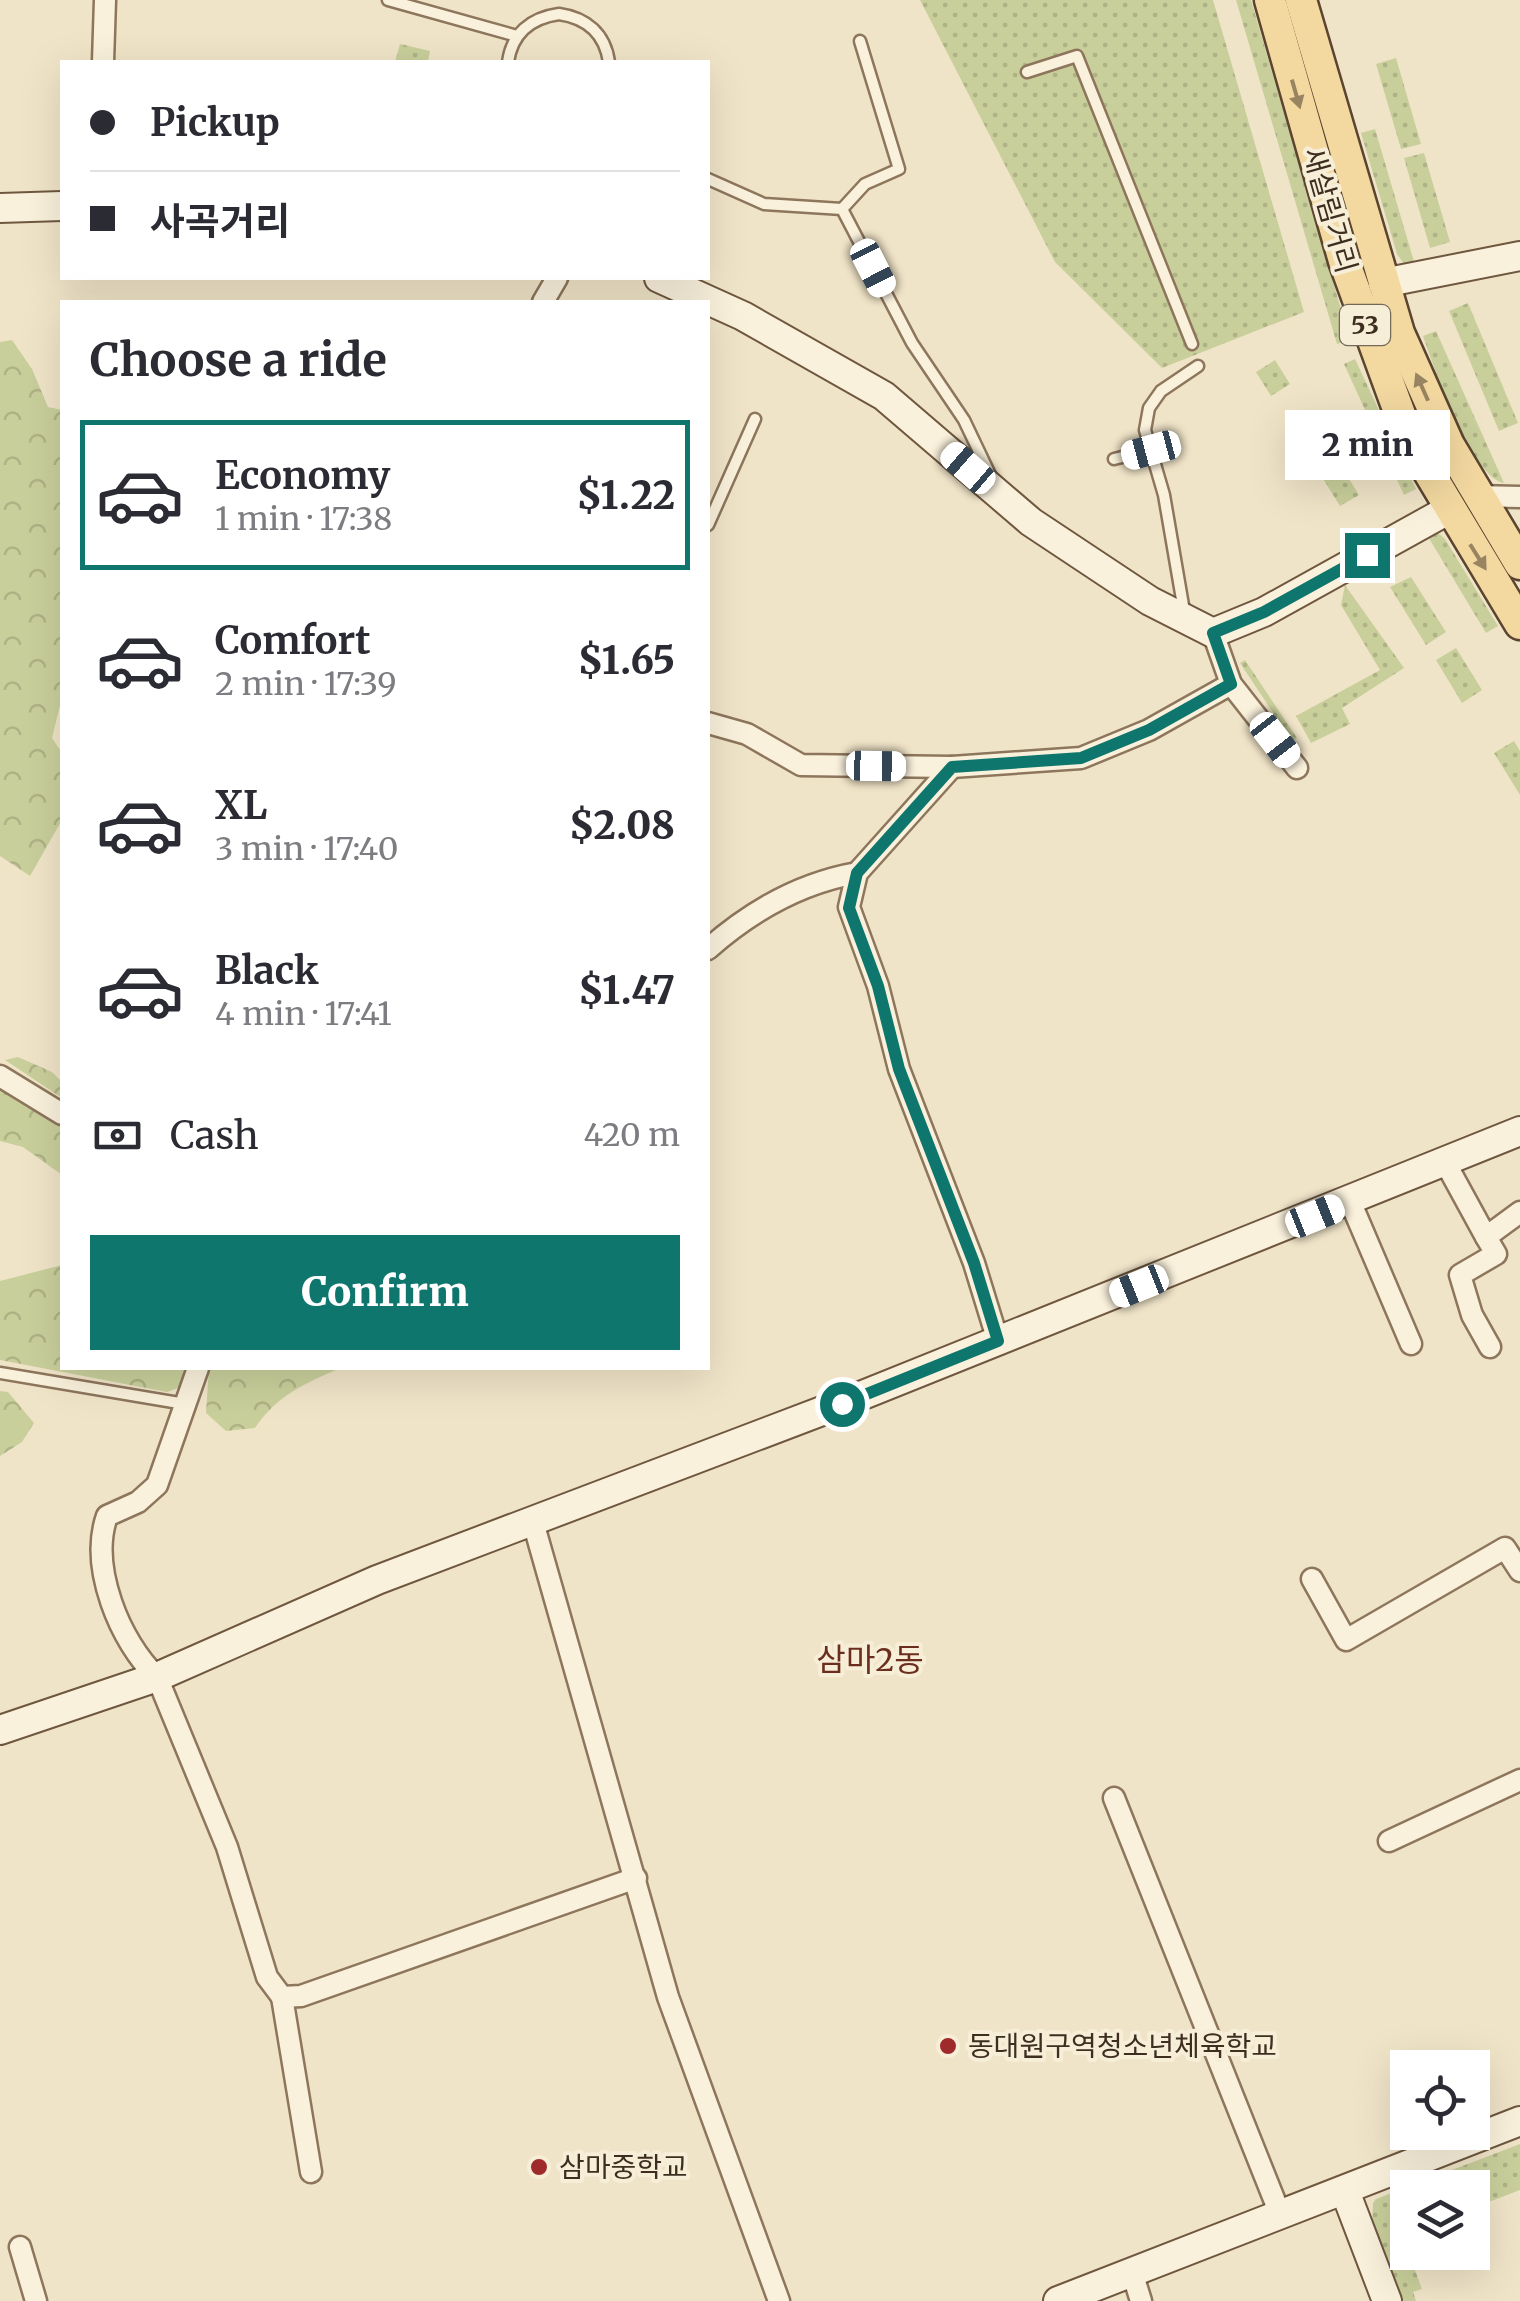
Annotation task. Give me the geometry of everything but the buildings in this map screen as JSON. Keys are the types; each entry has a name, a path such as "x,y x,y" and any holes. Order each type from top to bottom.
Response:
{"main road":[{"name":"새살림거리","path":"1270,0 1371,344 1408,439 1520,624"},
{"name":"새살림거리","path":"1300,0 1382,282 1422,388 1476,496 1520,564"}],"street":[{"path":"102,60 105,0"},
{"path":"0,208 60,206"},
{"path":"1382,282 1520,256"},
{"path":"663,280 708,300"},
{"path":"710,301 884,396 1031,522 1200,627 1231,684 1297,768"},
{"path":"1476,496 1520,497"},
{"path":"1200,627 1264,612 1448,510"},
{"path":"710,723 748,734 801,765 952,767 1081,758 1149,730 1231,684"},
{"path":"952,767 857,873 849,908 878,986 899,1069 974,1263 998,1341"},
{"path":"710,947 754,911 826,878 857,873"},
{"path":"0,1076 60,1113"},
{"path":"0,1730 157,1677 376,1580 998,1341 1520,1131"},
{"path":"1445,1162 1496,1254 1460,1275 1472,1315 1490,1348"},
{"path":"1350,1202 1411,1344"},
{"path":"1486,1238 1520,1212"},
{"path":"197,1370 157,1485 138,1502 108,1516 103,1537 104,1566 116,1612 136,1656 157,1677 227,1847 267,1977 282,1996 311,2172"},
{"path":"533,1522 668,1998 779,2301"},
{"path":"1312,1579 1346,1640 1505,1548 1520,1570"},
{"path":"1389,1841 1520,1780"},
{"path":"1114,1798 1280,2214"},
{"path":"282,1996 302,1996 636,1878"},
{"path":"1058,2301 1520,2121"},
{"path":"1345,2192 1387,2301"},
{"path":"20,2247 36,2301"},
{"path":"1132,2272 1141,2301"}],"lane":[{"path":"388,0 517,36"},
{"path":"509,60 517,36 535,20 571,16 600,36 609,60"},
{"path":"842,209 865,184 899,169 860,41"},
{"path":"1027,72 1078,56 1192,344"},
{"path":"710,180 764,204 842,209"},
{"path":"842,209 912,343 988,464 996,492"},
{"path":"1198,366 1160,390 1148,408 1146,430 1200,627"},
{"path":"710,520 756,419"},
{"path":"1114,459 1151,450"},
{"path":"0,1373 186,1405"}],"green space":[{"path":"920,0 1213,0 1304,312 1162,368 1055,262"},
{"path":"1236,0 1251,0 1350,340 1337,344"},
{"path":"400,44 430,51 428,60 396,60"},
{"path":"1396,58 1421,144 1401,149 1376,64"},
{"path":"1375,129 1415,265 1404,264 1397,254 1361,133"},
{"path":"1424,153 1450,242 1430,248 1404,158"},
{"path":"1468,303 1518,423 1499,431 1449,311"},
{"path":"1436,331 1504,483 1491,476 1479,462 1455,419 1423,336"},
{"path":"12,340 32,369 48,407 60,410 60,705 52,738 60,750 60,824 30,876 0,856 0,342"},
{"path":"1355,359 1416,489 1404,495 1344,364"},
{"path":"1275,360 1290,384 1271,396 1256,372"},
{"path":"1306,410 1329,447 1310,459 1287,422"},
{"path":"1336,458 1359,495 1340,506 1317,469"},
{"path":"1424,530 1436,531 1445,539 1498,626 1486,633"},
{"path":"1411,577 1446,632 1426,645 1390,587"},
{"path":"1345,585 1404,668 1342,708 1350,724 1311,743 1296,716 1380,670 1341,605"},
{"path":"1456,648 1482,690 1462,703 1436,660"},
{"path":"1245,660 1297,738 1292,741 1240,663"},
{"path":"1514,741 1520,751 1520,795 1494,753"},
{"path":"18,1057 52,1072 60,1080 60,1097 5,1060"},
{"path":"0,1084 60,1124 60,1174 23,1147 0,1141"},
{"path":"60,1266 60,1370 186,1370 178,1388 167,1392 0,1360 0,1281"},
{"path":"209,1370 336,1370 283,1398 255,1428 226,1431 206,1413"},
{"path":"0,1391 8,1392 34,1423 22,1442 0,1456"},
{"path":"1520,2144 1520,2190 1490,2201 1490,2170 1452,2170"},
{"path":"1390,2194 1390,2270 1372,2227 1376,2199"},
{"path":"1390,2270 1415,2270 1422,2289 1413,2292 1416,2301 1403,2301"}],"place":[{"name":"동대원구역청소년체육학교","path":"948,2046"},
{"name":"삼마중학교","path":"539,2167"}],"district":[{"name":"삼마2동","path":"870,1660"}],"route":[{"path":"842,1404 998,1341 974,1263 899,1069 878,986 855,930 849,908 851,884 857,873 952,767 1081,758 1149,730 1231,684 1213,633 1264,612 1367,555"}]}
